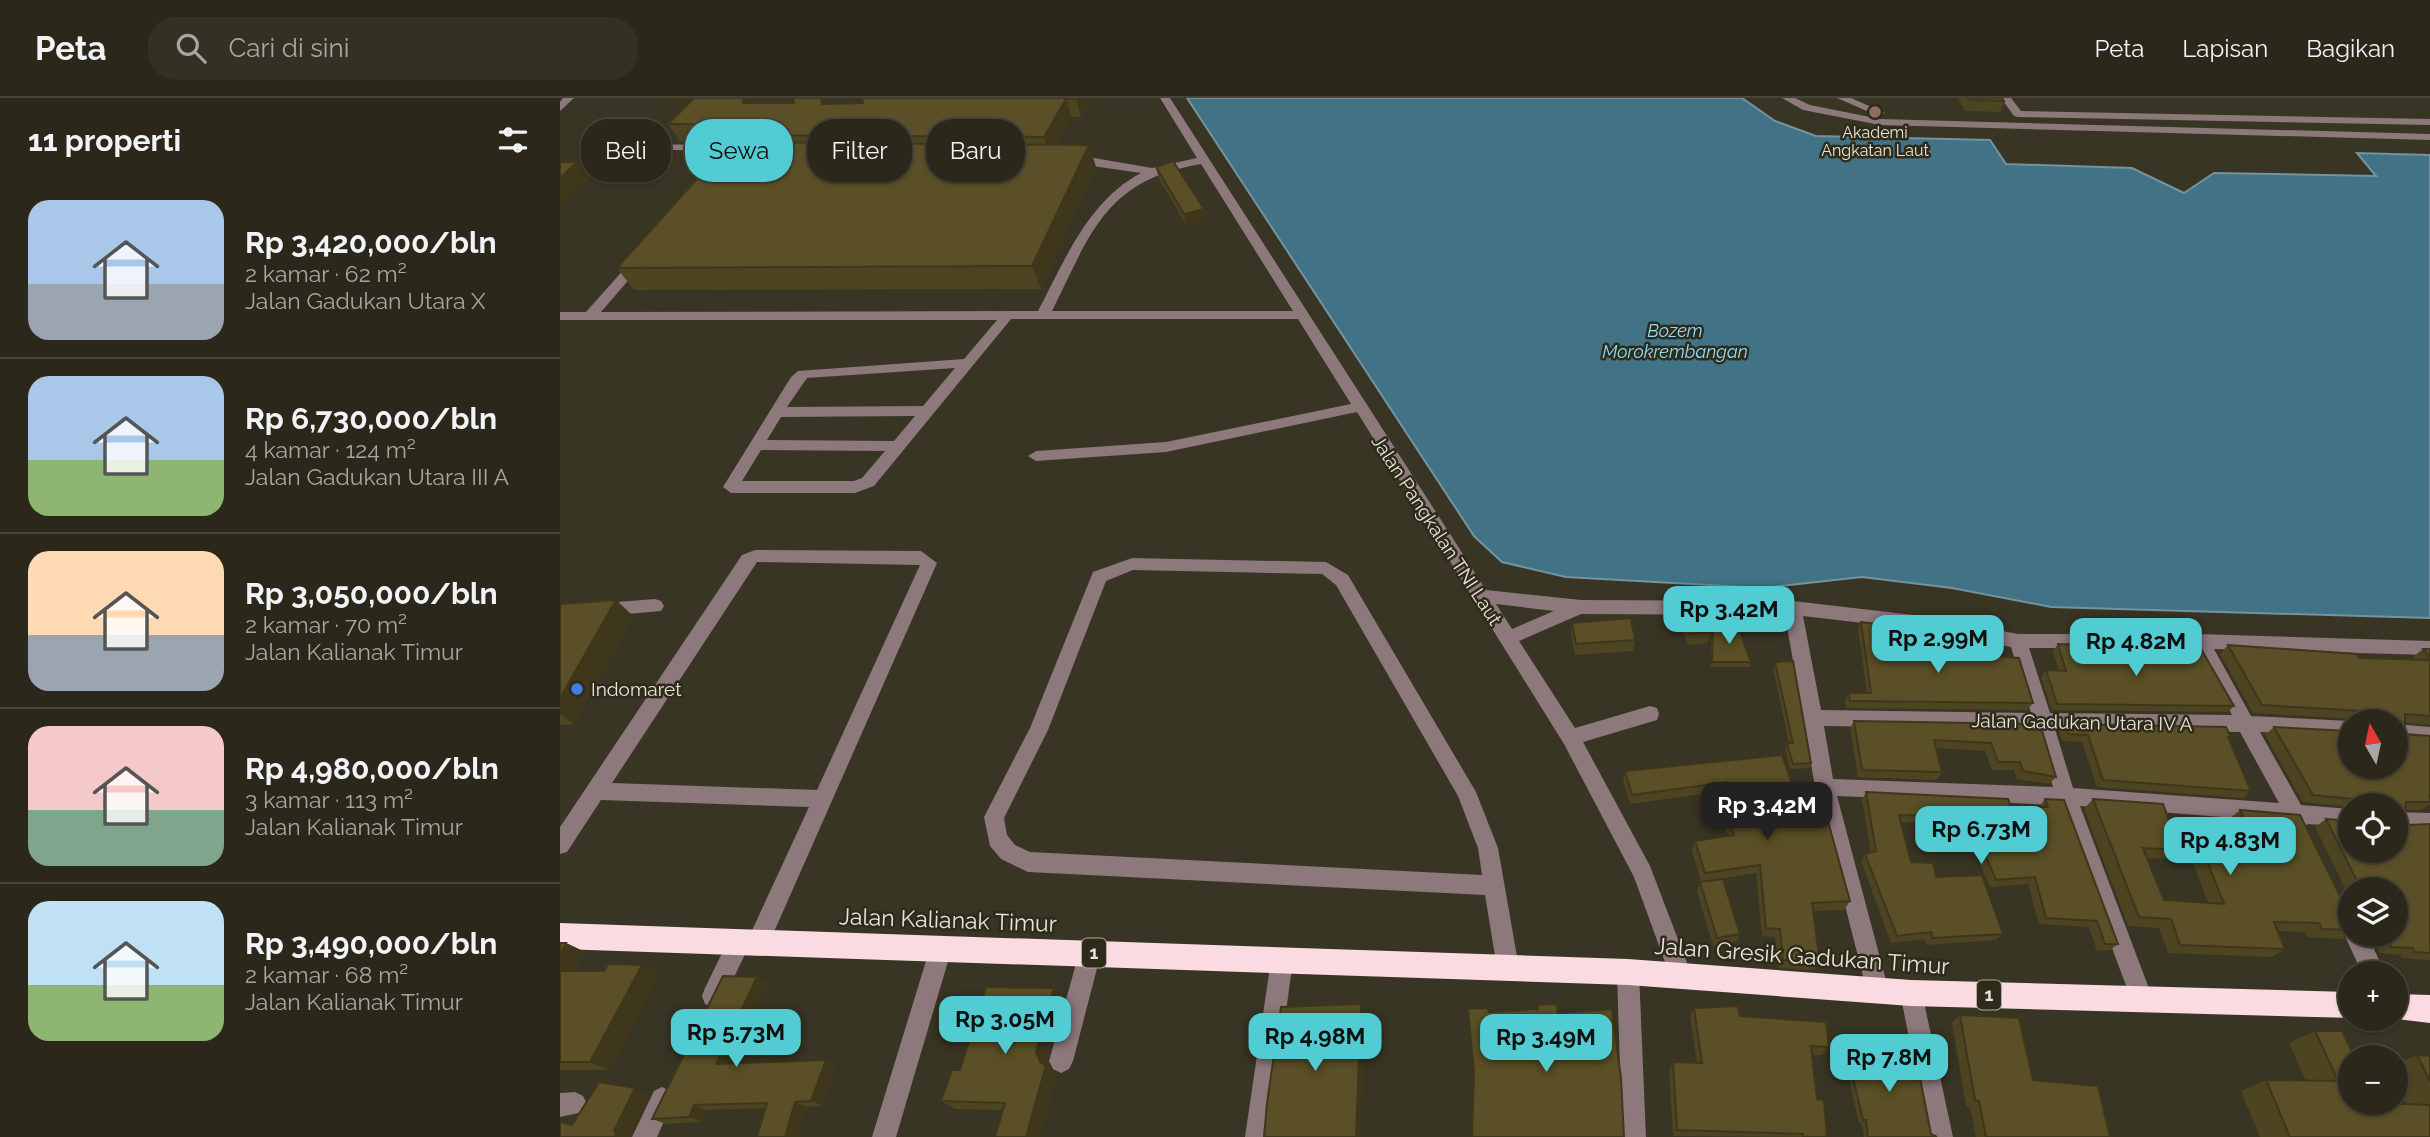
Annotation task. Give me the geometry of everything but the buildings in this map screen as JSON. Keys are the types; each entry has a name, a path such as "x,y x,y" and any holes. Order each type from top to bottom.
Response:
{"highway":[{"name":"Jalan Kalianak Timur","path":"560,936 1628,972"},
{"name":"Jalan Gresik Gadukan Timur","path":"1628,972 1877,988 1912,993 2338,1006"},
{"path":"2408,1008 2430,1009"}],"street":[{"path":"560,108 569,98"},
{"name":"Jalan Pangkalan TNI Laut","path":"1165,98 1358,407 1571,738 1643,873 1681,976"},
{"path":"1787,98 1807,108 1830,114 1880,122 2013,119 2119,111 2137,115 2430,122"},
{"path":"2006,98 2013,119"},
{"path":"1830,114 1846,110 1850,106 1843,99"},
{"path":"1843,99 1872,112 1884,114 2013,119 2145,130 2430,137"},
{"path":"2137,115 2145,130"},
{"path":"1054,160 1094,161 1152,171"},
{"path":"1043,315 1102,210 1126,186 1152,171 1203,160"},
{"path":"590,316 651,247"},
{"path":"560,316 1300,315"},
{"path":"967,363 810,371 796,380 731,486 861,485 898,446 1007,316"},
{"path":"1035,456 1166,447 1358,407"},
{"path":"778,412 928,411"},
{"path":"756,445 898,446"},
{"path":"560,845 748,559 755,556 921,557 929,563 822,799 749,942 706,1012"},
{"path":"1495,886 1028,862 1008,852 996,839 994,817 1039,730 1099,577 1132,564 1326,568 1342,580 1466,792 1488,848 1495,886 1508,968"},
{"path":"1480,596 1581,607 1793,608 1931,624 2018,641 2197,641 2430,648"},
{"path":"562,616 655,606"},
{"path":"1507,639 1581,607"},
{"path":"1793,608 1815,718 1825,786 1877,988"},
{"path":"2018,641 2066,796 2141,999"},
{"path":"2197,641 2208,654 2312,845"},
{"path":"1571,738 1650,714"},
{"name":"Jalan Gadukan Utara IV A","path":"1815,718 2245,724 2338,728"},
{"path":"2408,733 2430,735"},
{"path":"1825,786 2066,796 2338,817"},
{"path":"595,791 822,799"},
{"path":"2408,821 2430,822"},
{"path":"884,1137 941,948"},
{"path":"1061,1061 1090,953"},
{"path":"1257,1137 1282,960"},
{"path":"1628,972 1633,1137"},
{"path":"1912,993 1941,1137"},
{"path":"644,1137 673,1078"}],"water":[{"name":"Bozem Morokrembangan","path":"1187,98 1742,98 1775,121 1816,136 1990,140 2006,164 2132,168 2184,193 2214,173 2376,176 2357,153 2430,155 2430,618 2051,607 1952,588 1862,577 1763,588 1566,577 1502,562 1474,536"}],"place":[{"name":"Akademi Angkatan Laut","path":"1875,112"},
{"name":"Indomaret","path":"577,689"}]}
